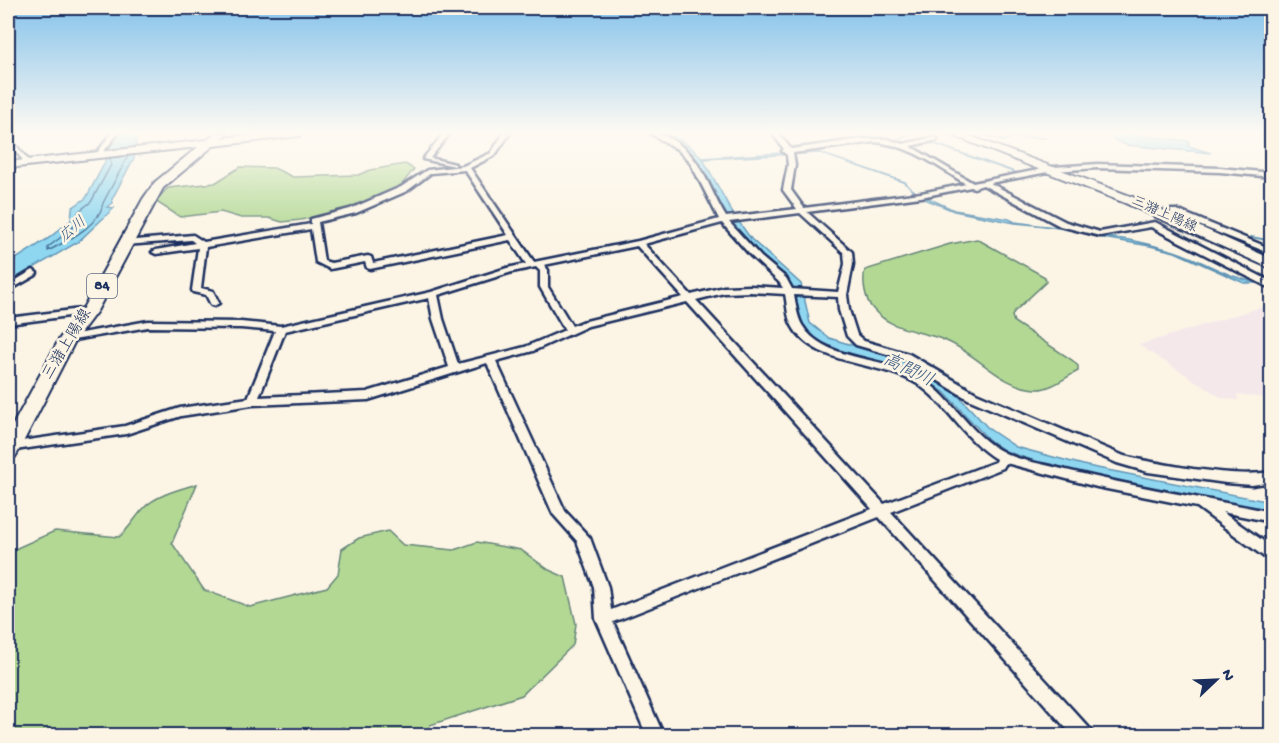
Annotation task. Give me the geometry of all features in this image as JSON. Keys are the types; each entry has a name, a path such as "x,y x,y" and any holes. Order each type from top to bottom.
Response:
{"main road":[{"name":"三潴上陽線","path":"9,449 69,338 89,311 159,185 180,168"},
{"name":"三潴上陽線","path":"1049,168 1170,217 1272,265"}],"street":[{"path":"459,168 423,173 404,189 353,211 314,221 320,262 330,266 368,259 370,266 511,237"},
{"path":"464,168 511,237 536,265 544,270 544,287 569,329"},
{"path":"695,168 724,220 741,242 783,281 790,291 795,325 805,336 832,352 891,368 918,380 945,403 991,452 1003,458 1097,482 1272,516"},
{"path":"793,168 787,190 802,210 848,252 849,264 842,295 852,336 860,343 905,356 923,364 972,396 1121,460 1148,467 1243,480 1272,477"},
{"path":"941,168 974,186"},
{"path":"69,338 148,324 241,325 281,329 433,294 536,265 639,243 724,220 919,195 986,184 1053,169 1078,168"},
{"path":"1155,168 1272,175"},
{"path":"986,184 1063,224 1100,234 1152,224 1272,286"},
{"path":"1174,212 1272,252"},
{"path":"156,252 315,226"},
{"path":"125,243 193,237 201,245"},
{"path":"639,243 1085,735"},
{"path":"201,245 196,290 210,293 214,303"},
{"path":"8,288 33,273"},
{"path":"9,449 126,430 180,412 252,401 368,396 530,349 569,329 689,298 735,289 842,295"},
{"path":"433,294 438,319 455,370"},
{"path":"8,321 89,311"},
{"path":"252,401 281,329"},
{"path":"490,359 561,514 583,538 601,587 604,619 656,735"},
{"path":"604,619 999,465 1003,458"},
{"path":"1200,503 1272,555"}],"shaded area":[{"path":"1271,304 1271,399 1237,394 1238,400 1222,398 1139,345"}],"green space":[{"path":"239,168 274,168 293,177 358,175 384,168 414,169 400,187 355,207 301,220 282,222 269,218 241,218 221,212 180,217 155,201 168,188 215,183"},
{"path":"977,239 1045,277 1046,282 1014,312 1012,316 1014,322 1072,360 1078,366 1078,371 1058,383 1041,389 1023,387 1011,383 944,340 889,322 870,305 865,290 865,270 950,244"},
{"path":"197,484 172,543 204,590 250,607 327,587 338,574 342,549 359,538 388,531 403,545 454,550 477,542 521,550 549,570 565,577 576,624 573,645 522,695 430,725 427,735 352,735 343,727 318,736 8,735 8,552 55,531 119,537 149,503 169,493"}],"water":[{"name":"広川","path":"102,168 129,168 112,199 113,203 107,207 114,208 78,242 8,283 8,264 49,238 71,220 72,208 86,198"},
{"name":"高間川","path":"701,168 708,168 732,212 751,239 801,284 810,323 829,338 914,364 952,389 989,429 1016,447 1087,466 1271,502 1271,511 1052,467 1005,451 988,439 944,392 922,379 898,367 838,350 817,340 801,325 792,285 743,238 725,213"},
{"path":"862,168 905,182 909,187 903,182"},
{"path":"917,193 954,210 1042,226 1015,223 954,211 925,199"},
{"path":"1042,226 1068,228 1085,233 1070,230"},
{"path":"1085,233 1174,251 1226,273 1260,283 1244,283 1175,252"}],"waterway":[{"path":"1002,168 1017,173"},
{"path":"1251,237 1272,241"}]}
